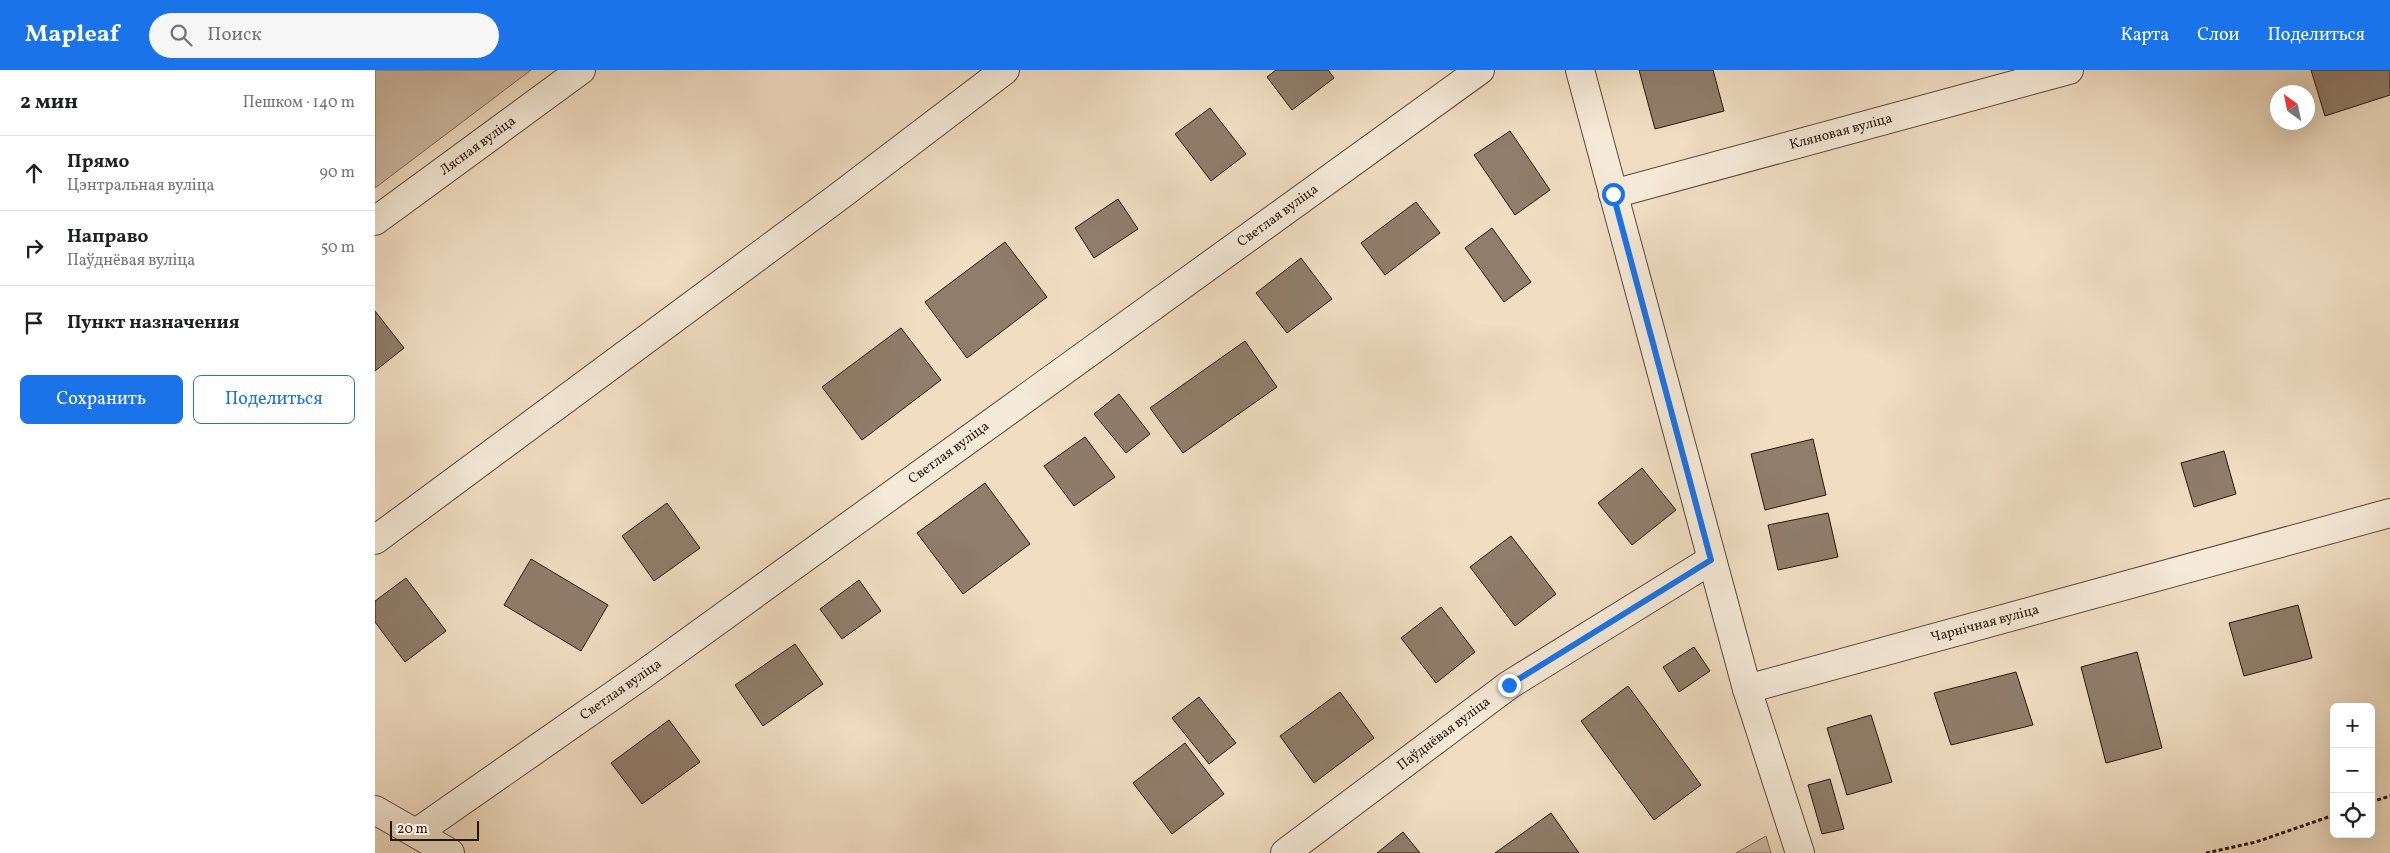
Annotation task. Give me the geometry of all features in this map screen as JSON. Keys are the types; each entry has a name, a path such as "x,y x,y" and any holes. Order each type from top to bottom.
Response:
{"street":[{"name":"Лясная вуліца","path":"375,221 581,70"},
{"path":"375,540 837,198 1005,70"},
{"name":"Светлая вуліца","path":"416,833 641,676 1480,70"},
{"path":"1580,70 1747,690 1800,853"},
{"name":"Кляновая вуліца","path":"1613,194 2069,70"},
{"name":"Чарнічная вуліца","path":"1747,690 2390,513"},
{"name":"Паўднёвая вуліца","path":"1285,853 1509,685 1711,560"},
{"path":"375,810 450,853"}],"path":[{"path":"2375,801 2390,796"},
{"path":"2206,853 2256,842 2330,816"}],"shaded area":[{"path":"375,70 531,70 375,188"},
{"path":"1766,836 1771,853 1736,853"}],"building":[{"path":"1276,70 1328,70 1334,78 1292,110 1267,77"},
{"path":"1639,70 1713,70 1724,111 1655,129"},
{"path":"2311,70 2390,70 2390,95 2325,116"},
{"path":"1210,108 1246,154 1211,181 1175,134"},
{"path":"1510,131 1550,190 1515,215 1474,155"},
{"path":"1118,199 1138,229 1094,258 1075,228"},
{"path":"1416,202 1440,233 1385,275 1361,243"},
{"path":"1492,228 1531,282 1504,302 1465,248"},
{"path":"1005,242 1047,297 967,358 925,302"},
{"path":"1301,258 1332,299 1287,333 1256,293"},
{"path":"375,311 404,348 375,371"},
{"path":"901,328 941,380 862,440 822,387"},
{"path":"1245,341 1277,387 1183,453 1150,408"},
{"path":"1119,394 1150,434 1126,453 1094,414"},
{"path":"1085,437 1115,477 1074,506 1044,466"},
{"path":"1813,439 1826,495 1765,510 1751,454"},
{"path":"2224,451 2236,494 2194,507 2181,463"},
{"path":"1642,468 1676,510 1632,545 1598,503"},
{"path":"985,483 1030,544 963,594 917,533"},
{"path":"667,503 700,548 654,581 622,536"},
{"path":"1828,513 1838,557 1778,570 1768,525"},
{"path":"1511,536 1556,594 1515,626 1470,567"},
{"path":"531,559 608,605 581,651 504,605"},
{"path":"406,578 446,631 405,662 375,622 375,601"},
{"path":"859,580 881,611 842,639 820,609"},
{"path":"2298,605 2312,658 2244,676 2229,623"},
{"path":"1441,607 1475,652 1436,683 1401,638"},
{"path":"795,644 823,684 763,726 735,685"},
{"path":"1694,647 1710,671 1679,692 1663,667"},
{"path":"2137,652 2162,748 2106,763 2081,667"},
{"path":"2016,672 2033,725 1951,745 1934,693"},
{"path":"1628,686 1701,785 1654,820 1581,721"},
{"path":"1340,692 1374,738 1314,783 1280,736"},
{"path":"1199,697 1236,743 1209,764 1172,718"},
{"path":"1871,715 1892,782 1847,795 1827,728"},
{"path":"669,720 700,762 642,804 611,763"},
{"path":"1185,743 1224,794 1172,834 1133,783"},
{"path":"1830,779 1844,829 1822,834 1808,785"},
{"path":"1551,813 1579,853 1495,853"},
{"path":"1403,832 1420,853 1377,853"}],"route":[{"path":"1509,685 1711,560 1613,194"}]}
